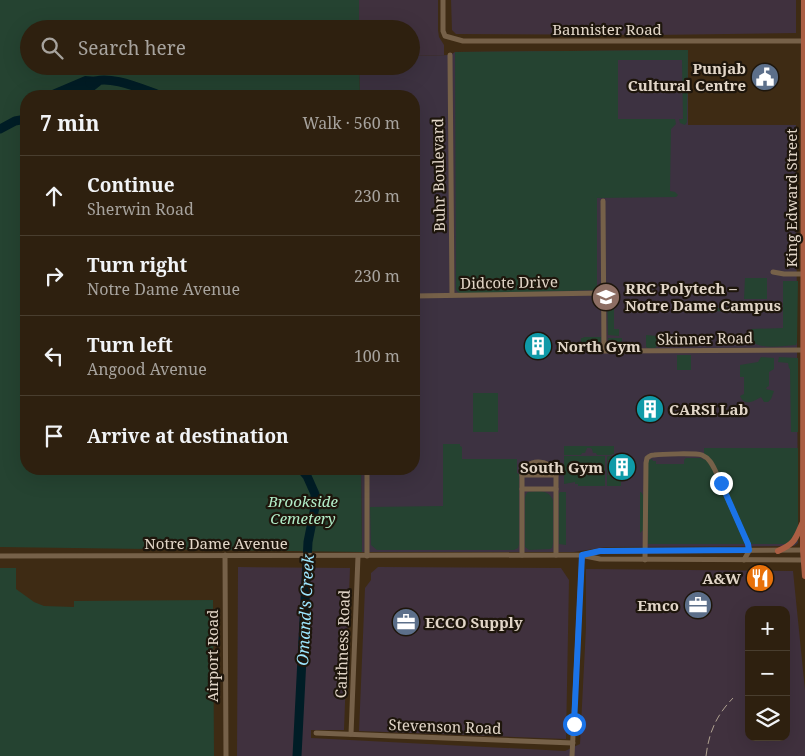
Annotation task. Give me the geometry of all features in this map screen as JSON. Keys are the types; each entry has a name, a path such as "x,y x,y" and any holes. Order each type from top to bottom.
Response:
{"main road":[{"name":"King Edward Street","path":"804,0 805,576"},
{"path":"778,550 794,542 804,519"}],"street":[{"name":"Bannister Road","path":"443,0 443,31 445,36 464,41 805,42"},
{"name":"Buhr Boulevard","path":"450,55 452,295"},
{"path":"603,201 604,293"},
{"path":"773,272 804,274"},
{"name":"Didcote Drive","path":"420,296 604,293"},
{"name":"Skinner Road","path":"604,293 604,351 804,350"},
{"path":"645,560 647,458 654,454 689,454 703,456 712,464 748,544 749,550 744,560"},
{"path":"522,555 523,469 529,463 544,462 553,467 556,476 556,555"},
{"path":"367,475 367,556"},
{"path":"522,475 556,476"},
{"path":"522,488 556,489"},
{"name":"Notre Dame Avenue","path":"0,556 582,555 600,551 804,550"},
{"path":"672,551 672,560"},
{"path":"572,756 582,555"},
{"name":"Notre Dame Avenue","path":"582,555 600,559 804,560"},
{"name":"Airport Road","path":"225,556 226,756"},
{"name":"Caithness Road","path":"351,734 358,556"},
{"name":"Stevenson Road","path":"316,733 573,744"}],"shaded area":[{"path":"359,0 438,0 438,30 439,37 444,45 444,55 420,56 420,20 359,20"},
{"path":"451,0 796,0 796,33 654,35 456,34 452,30"},
{"name":"RRC Polytech – Notre Dame Campus","path":"688,50 688,125 796,125 798,543 794,546 606,547 574,552 362,552 361,475 420,475 420,90 360,90 359,75 420,75 420,56 450,55 455,52"},
{"path":"238,567 350,568 344,730 311,730 311,738 565,751 580,744 586,627 586,569 793,571 805,690 805,756 237,756"},
{"path":"378,567 561,568 569,580 566,739 359,731 365,588 371,580 371,573"}],"green space":[{"name":"Brookside Cemetery","path":"0,0 359,0 359,20 20,20 20,75 359,75 360,90 20,90 20,475 361,475 362,552 0,547"},
{"path":"688,50 687,122 685,125 680,123 679,119 683,119 682,60 618,60 618,119 675,119 676,124 671,129 670,191 678,195 676,197 597,198 597,288 595,290 459,293 456,290 455,52"},
{"path":"745,278 767,278 767,299 744,299"},
{"path":"783,281 798,281 796,345 761,346 751,341 751,329 783,328"},
{"path":"607,291 610,291 610,308 614,308 614,329 619,329 619,336 608,335"},
{"path":"767,307 764,312 707,311 707,308"},
{"path":"646,335 657,336 657,346 655,348 646,347"},
{"path":"601,337 600,347 598,349 583,348 581,346 581,338"},
{"path":"608,338 622,338 619,348 611,349"},
{"path":"677,355 691,355 691,370 677,370"},
{"path":"761,357 774,358 774,369 769,372 769,386 766,389 774,391 771,399 768,402 764,402 761,397 750,402 744,401 740,396 744,394 744,377 740,377 740,365 758,362"},
{"path":"779,357 798,358 798,432 791,432 790,369 788,363 778,362"},
{"path":"473,393 498,393 498,432 473,432"},
{"path":"443,444 460,444 462,447 462,459 517,459 517,473 519,474 518,548 514,550 377,550 371,545 370,507 443,506"},
{"path":"564,446 614,446 614,454 597,455 593,453 592,449 587,448 585,453 581,455 564,455"},
{"path":"704,448 798,448 798,540 795,544 648,544 648,461 652,459 656,461 656,464 684,464 686,458 701,458 704,460"},
{"path":"564,456 605,456 605,486 578,486 575,482 564,484"},
{"path":"608,456 612,456 612,460 608,460 608,475 612,475 612,479 621,480 621,486 607,486"},
{"path":"540,491 549,494 553,501 553,543 550,549 529,550 525,547 525,498 528,492"},
{"path":"560,492 566,492 566,545 559,544"},
{"path":"640,492 643,495 643,530 640,533"},
{"path":"0,568 16,568 16,589 34,602 44,606 74,607 74,601 213,600 214,756 0,756"}],"water":[{"path":"85,76 98,77 101,85 95,90 52,90"}],"waterway":[{"name":"Omand's Creek","path":"90,83 98,80 116,81 145,90"},
{"name":"Omand's Creek","path":"0,129 20,120"},
{"name":"Omand's Creek","path":"297,756 308,542 315,507 315,494 306,475"}],"railway":[{"path":"706,756 714,725 722,711 733,698"}],"place":[{"name":"Punjab Cultural Centre","path":"765,77"},
{"name":"RRC Polytech – Notre Dame Campus","path":"606,297"},
{"name":"North Gym","path":"538,346"},
{"name":"CARSI Lab","path":"650,409"},
{"name":"South Gym","path":"622,467"},
{"name":"A&W","path":"760,578"},
{"name":"Emco","path":"698,605"},
{"name":"ECCO Supply","path":"406,622"}],"route":[{"path":"574,724 582,555 600,551 749,550 721,483"}]}
